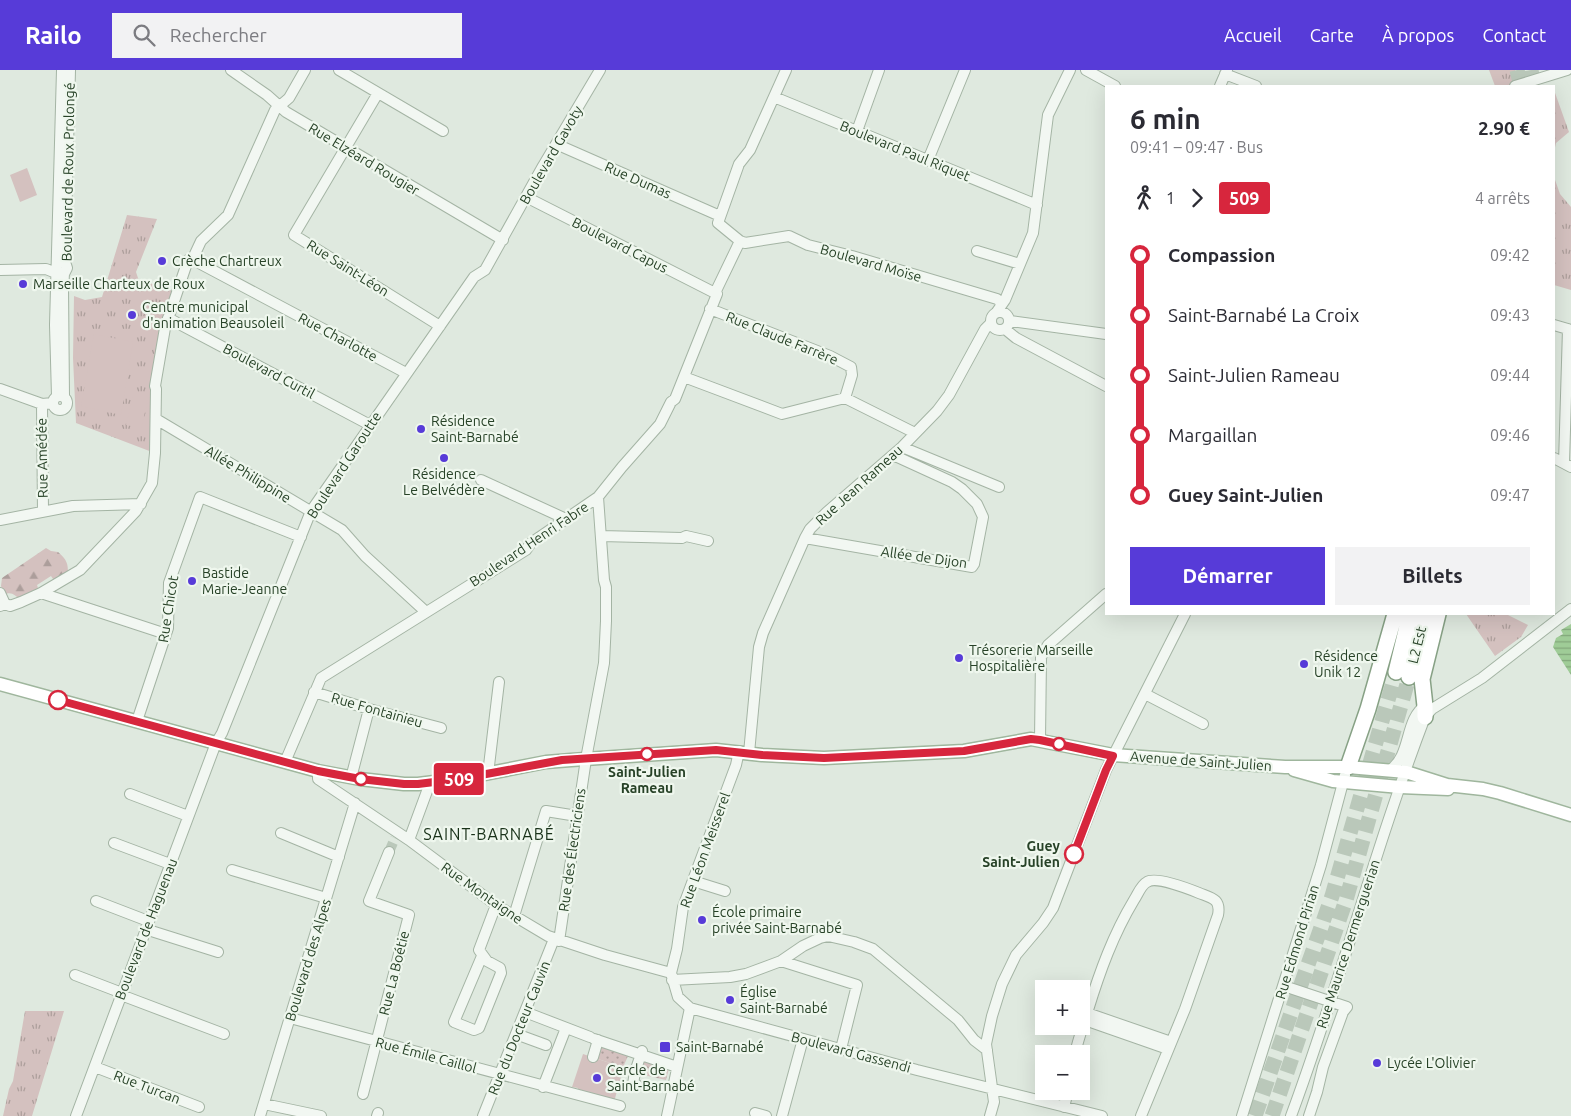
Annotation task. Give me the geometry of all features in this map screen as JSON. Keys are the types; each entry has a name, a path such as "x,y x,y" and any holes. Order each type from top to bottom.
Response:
{"highway":[{"path":"1348,767 1368,709 1395,615"},
{"name":"L2 Est","path":"1410,615 1402,674 1425,615"},
{"path":"1425,711 1422,679 1438,615"}],"main road":[{"name":"Avenue de Saint-Julien","path":"2,687 137,721 318,771 351,778 404,784 430,783 546,762 586,759 716,750 782,757 824,758 964,751 1031,739 1113,756 1285,767 1348,767 1390,770 1406,772 1447,785 1460,787"},
{"name":"Avenue de Saint-Julien","path":"1285,767 1306,775 1343,782 1442,789 1460,787"},
{"path":"1460,787 1483,789 1571,815"}],"street":[{"name":"Boulevard de Roux Prolongé","path":"42,404 58,399 60,274 67,268 61,262 62,70"},
{"name":"Boulevard de Roux Prolongé","path":"61,262 70,70"},
{"name":"Rue Elzéard Rougier","path":"231,70 286,112 502,240"},
{"path":"0,593 2,605 10,606 41,592 80,570 95,556 113,533 130,518 140,504 152,483 156,420 155,386 168,318 188,260 194,256 201,241 228,215 275,110 288,98 305,70"},
{"path":"339,70 443,131"},
{"name":"Boulevard Gavoty","path":"502,240 600,70"},
{"path":"740,242 718,223 739,164 750,150 786,70"},
{"path":"857,131 879,70"},
{"path":"928,160 965,70"},
{"path":"1070,70 1048,115 1033,232 1005,300 991,319 991,323 996,330 1007,325 1105,334"},
{"path":"1086,70 1113,85"},
{"path":"1518,85 1567,70"},
{"path":"1220,85 1226,72 1254,85"},
{"name":"Rue Saint-Léon","path":"378,93 294,235 440,326"},
{"name":"Boulevard Paul Riquet","path":"774,97 1037,204"},
{"name":"Rue Dumas","path":"556,144 720,216"},
{"name":"Boulevard Capus","path":"526,197 715,293"},
{"name":"Boulevard Moïse","path":"740,242 745,243 789,236 808,246 852,256 997,299 1001,303"},
{"name":"Boulevard Garoutte","path":"216,743 222,733 311,511 474,277 485,270 502,240"},
{"name":"Boulevard Henri Fabre","path":"285,762 321,678 526,550 531,543 598,497 660,424 671,402 675,399 717,294 715,293 740,242"},
{"path":"977,251 1020,264"},
{"name":"Rue Charlotte","path":"194,256 199,263 406,373"},
{"path":"46,269 61,262"},
{"path":"0,270 46,269 60,274"},
{"name":"Rue Claude Farrère","path":"710,309 830,356 851,367 852,375 845,398"},
{"path":"996,313 1005,313 1007,325 1016,338 1105,385"},
{"name":"Boulevard Curtil","path":"168,318 370,425"},
{"name":"Rue Jean Rameau","path":"744,752 762,633 810,529 902,447 937,411 949,394 972,350 991,323"},
{"path":"1555,325 1570,329 1567,465 1555,459"},
{"path":"684,377 782,414 845,398 916,433"},
{"path":"0,390 42,404"},
{"name":"Rue Amédée","path":"42,404 43,512"},
{"name":"Allée Philippine","path":"156,420 342,530 365,556 426,612"},
{"path":"902,447 999,487"},
{"name":"Allée de Dijon","path":"805,538 972,567 983,517 976,504 962,489 952,482 893,455"},
{"path":"481,480 566,519"},
{"name":"Rue Chicot","path":"137,721 166,634 169,583 200,497 300,537"},
{"name":"Rue des Électriciens","path":"557,940 586,759 599,695 605,644 606,587 598,497"},
{"path":"0,520 73,506 140,504"},
{"path":"601,536 682,538 686,536 708,541"},
{"path":"41,592 166,634"},
{"path":"1040,740 1041,657 1048,645 1105,595"},
{"path":"1390,770 1397,765 1403,755 1415,718 1482,678 1571,609"},
{"path":"990,1116 994,1102 987,1050 987,1034 1002,984 1016,955 1053,908 1106,770 1184,615"},
{"path":"488,774 499,682"},
{"name":"Rue Fontainieu","path":"314,692 441,728"},
{"path":"1145,694 1203,724"},
{"path":"351,778 369,709"},
{"name":"Rue Maurice Dermerguerian","path":"1291,1116 1425,711"},
{"name":"Boulevard de Haguenau","path":"76,1116 216,743"},
{"name":"Rue Léon Meisserel","path":"672,977 684,907 736,765 744,752"},
{"name":"Rue Edmond Pirian","path":"1242,1116 1321,865 1348,767"},
{"name":"Rue Montaigne","path":"318,771 318,779 355,803 396,836 409,840 496,904 557,940 672,977 730,977 746,974 781,961 803,946 820,938 828,936 854,942 873,949 958,1020 974,1040 987,1050"},
{"path":"409,840 430,783"},
{"path":"130,794 188,816"},
{"name":"Boulevard des Alpes","path":"260,1116 355,803"},
{"path":"514,916 546,811 577,816"},
{"path":"281,833 339,857"},
{"path":"114,843 170,864"},
{"name":"Rue La Boétie","path":"363,1094 409,915 369,901 389,852"},
{"path":"232,870 326,898"},
{"path":"1090,1003 1111,944 1141,888 1148,881 1153,880 1193,890 1211,897 1216,902 1219,908 1191,992 1141,1116"},
{"path":"693,881 725,891"},
{"path":"96,901 147,925 218,952"},
{"path":"482,956 454,1022 474,1030 479,1028 501,970 482,956 480,948 496,904"},
{"name":"Rue du Docteur Cauvin","path":"483,1116 525,1012 557,940"},
{"path":"781,961 857,985 841,1048"},
{"path":"75,975 224,1034"},
{"path":"667,1116 690,1008 678,997 672,977"},
{"path":"1284,986 1347,1007 1343,1012 1323,1067 1317,1092 1308,1116"},
{"name":"Boulevard Gassendi","path":"690,1008 1070,1110 1102,1116"},
{"path":"525,1012 594,1039 677,1066"},
{"path":"1090,1017 1170,1046"},
{"name":"Rue Émile Caillol","path":"290,1018 620,1106"},
{"path":"543,1087 566,1028"},
{"path":"516,1034 546,1045"},
{"path":"593,1057 594,1039"},
{"path":"782,1116 802,1039"},
{"path":"637,1085 633,1084 641,1053"},
{"name":"Rue Turcan","path":"95,1067 199,1107"},
{"path":"264,1104 321,1116"}],"green space":[{"path":"1489,70 1515,70 1520,85 1495,85"},
{"path":"1555,93 1569,132 1556,143 1555,148"},
{"path":"27,168 37,195 20,202 10,175"},
{"path":"1555,180 1560,194 1571,207 1571,290 1555,285"},
{"path":"127,215 157,219 136,272 139,281 172,291 167,308 152,452 76,423 73,358 74,296 85,300 102,297"},
{"path":"94,334 133,342 121,415 81,406"},
{"path":"133,397 148,400 141,428 126,425"},
{"path":"46,548 58,552 63,557 67,564 68,574 55,582 51,576 37,585 39,591 20,600 15,595 4,595 1,586 2,578"},
{"path":"1467,615 1508,615 1528,625 1521,637 1495,656"},
{"path":"25,1011 64,1011 32,1116 3,1116 9,1089 13,1081"},
{"path":"600,1043 636,1056 635,1058 628,1056 624,1065 632,1068 631,1070 595,1058"},
{"name":"Cercle de Saint-Barnabé","path":"583,1054 619,1066 618,1070 622,1073 614,1102 577,1092 578,1088 572,1087"},
{"path":"647,1061 669,1068 666,1080 639,1074 640,1064"}],"shaded area":[{"path":"1571,624 1571,675 1553,647 1556,638 1563,634 1561,630"}],"tunnel":[{"path":"1517,70 1521,85"},
{"path":"1531,70 1534,85"},
{"path":"1255,1116 1332,896 1396,672"},
{"path":"1272,1116 1346,900 1409,677"},
{"path":"389,852 395,838"}],"bus line":[{"name":"509","path":"58,700 318,771 360,779 404,784 459,779 546,762 644,754 730,750 762,755 824,758 964,751 1031,739 1040,740 1113,756 1074,854"}],"place":[{"name":"Crèche Chartreux","path":"162,261"},
{"name":"Marseille Charteux de Roux","path":"23,284"},
{"name":"Centre municipal d'animation Beausoleil","path":"132,315"},
{"name":"Résidence Saint-Barnabé","path":"421,429"},
{"name":"Résidence Le Belvédère","path":"444,458"},
{"name":"Bastide Marie-Jeanne","path":"192,581"},
{"name":"Trésorerie Marseille Hospitalière","path":"959,658"},
{"name":"Résidence Unik 12","path":"1304,664"},
{"name":"Saint-Julien Rameau","path":"647,754"},
{"name":"Guey Saint-Julien","path":"1074,854"},
{"name":"École primaire privée Saint-Barnabé","path":"702,920"},
{"name":"Église Saint-Barnabé","path":"730,1000"},
{"name":"Saint-Barnabé","path":"665,1047"},
{"name":"Lycée L'Olivier","path":"1377,1063"},
{"name":"Cercle de Saint-Barnabé","path":"597,1078"}],"district":[{"name":"SAINT-BARNABÉ","path":"489,834"}]}
